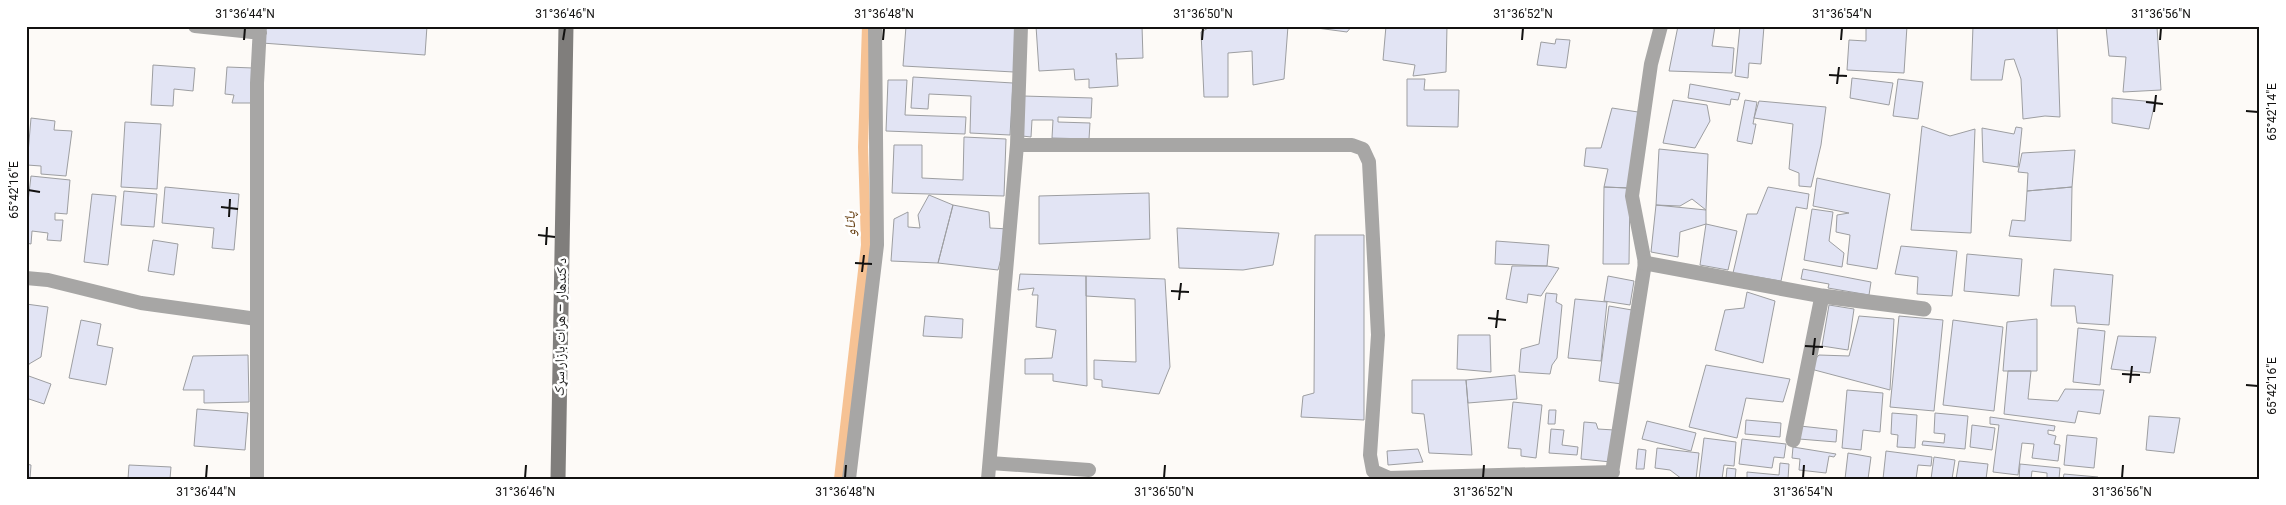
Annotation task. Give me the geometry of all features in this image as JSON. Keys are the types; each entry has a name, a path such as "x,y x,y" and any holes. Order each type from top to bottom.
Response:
{"main road":[{"name":"د کندهار – هرات بازار سړک","path":"558,479 566,26"}],"street":[{"path":"1645,263 1822,296 1924,309"},
{"path":"1793,440 1822,296"}],"lane":[{"path":"195,26 260,30 257,83 257,479"},
{"path":"849,479 877,245 875,26"},
{"path":"988,479 1016,145 1021,26"},
{"path":"1016,145 1352,145 1364,149 1369,162 1378,335 1370,455 1373,471 1389,478 1612,475 1645,263 1632,196 1651,64 1660,26"},
{"path":"26,278 48,280 141,304 257,319"},
{"path":"990,463 1089,470"}],"building":[{"path":"263,26 427,26 425,55 262,43"},
{"path":"906,26 1016,26 1014,72 903,66"},
{"path":"1036,26 1142,26 1143,58 1117,59 1116,53 1118,86 1089,88 1089,79 1075,80 1074,69 1039,71"},
{"path":"1212,26 1288,26 1284,79 1253,85 1252,51 1228,53 1228,97 1204,97 1201,32"},
{"path":"1302,26 1352,26 1347,32"},
{"path":"1386,26 1447,26 1446,72 1413,76 1415,65 1383,60"},
{"path":"1678,26 1715,26 1712,46 1734,48 1732,73 1669,71"},
{"path":"1740,26 1764,26 1761,64 1749,63 1748,78 1735,76"},
{"path":"1866,26 1907,26 1904,73 1847,70 1849,40 1866,41"},
{"path":"1973,26 2057,26 2060,117 2045,116 2023,119 2021,79 2014,59 2005,60 2002,80 1971,80"},
{"path":"2106,27 2157,27 2161,90 2123,92 2126,57 2109,56"},
{"path":"1556,39 1570,40 1566,68 1537,65 1541,42 1555,44"},
{"path":"153,65 195,68 193,91 174,89 173,106 151,105"},
{"path":"227,67 253,68 251,103 232,103 234,95 225,94"},
{"path":"913,77 1013,83 1010,135 970,133 971,96 929,94 928,109 911,108"},
{"path":"1852,78 1893,83 1889,105 1850,98"},
{"path":"1407,79 1425,79 1424,90 1459,90 1458,127 1407,126"},
{"path":"1898,79 1923,82 1918,119 1893,116"},
{"path":"888,80 907,80 905,115 966,117 965,134 886,131"},
{"path":"1690,84 1740,93 1738,100 1731,99 1730,105 1688,98"},
{"path":"1023,96 1092,98 1091,118 1058,117 1058,122 1090,123 1089,139 1052,138 1053,120 1032,120 1031,137 1022,136"},
{"path":"2112,98 2155,102 2149,129 2112,123"},
{"path":"1673,100 1707,105 1710,121 1695,148 1663,143"},
{"path":"1745,100 1757,102 1753,124 1756,124 1752,144 1737,141"},
{"path":"1759,101 1826,107 1821,145 1811,187 1799,186 1799,173 1789,169 1793,124 1754,118"},
{"path":"1612,108 1638,112 1628,188 1604,187 1608,169 1584,166 1586,148 1601,148"},
{"path":"31,118 55,121 54,130 72,131 66,176 41,174 41,166 27,165"},
{"path":"125,122 161,124 157,189 121,187"},
{"path":"1922,126 1950,136 1975,129 1971,233 1911,230"},
{"path":"2016,127 2022,128 2018,167 1983,162 1982,128 2014,134"},
{"path":"964,137 1006,139 1004,196 892,193 894,145 922,145 922,178 963,180"},
{"path":"1659,149 1708,154 1706,210 1692,199 1680,206 1656,205"},
{"path":"2075,150 2072,187 2027,191 2028,173 2018,172 2022,153"},
{"path":"31,176 70,180 67,214 55,213 55,220 63,220 61,241 47,240 48,233 32,231 31,244 26,243 26,219"},
{"path":"1817,178 1890,194 1877,269 1847,264 1850,235 1836,232 1837,215 1849,213 1813,206"},
{"path":"165,187 239,194 234,250 212,248 214,228 162,223"},
{"path":"1604,187 1630,188 1629,264 1603,264"},
{"path":"1768,187 1809,194 1807,209 1796,207 1781,281 1733,273 1747,214 1757,214"},
{"path":"2072,187 2071,241 2009,236 2012,220 2025,221 2027,191"},
{"path":"124,191 157,194 154,227 121,225"},
{"path":"1149,193 1150,239 1039,244 1039,196"},
{"path":"92,194 116,196 108,265 84,262"},
{"path":"929,195 953,205 938,263 891,261 894,219 908,212 908,227 920,228 918,215"},
{"path":"953,205 989,212 990,228 1009,229 998,270 938,263"},
{"path":"1656,205 1706,210 1706,224 1680,232 1678,257 1651,252"},
{"path":"1812,209 1833,212 1829,241 1844,253 1842,267 1804,260"},
{"path":"1706,224 1737,231 1728,270 1700,265"},
{"path":"1177,228 1279,233 1273,265 1243,270 1179,268"},
{"path":"1315,235 1364,235 1364,420 1301,417 1303,396 1314,393"},
{"path":"153,240 178,244 174,275 148,271"},
{"path":"1496,241 1549,245 1547,266 1495,264"},
{"path":"1901,246 1957,251 1952,296 1917,294 1918,277 1895,274"},
{"path":"1967,254 2022,259 2019,296 1964,291"},
{"path":"1512,266 1559,268 1541,296 1528,294 1527,303 1506,299"},
{"path":"1803,269 1871,282 1869,295 1828,288 1829,284 1801,279"},
{"path":"2054,269 2113,275 2109,325 2077,323 2075,306 2051,306"},
{"path":"1020,274 1086,276 1087,386 1053,381 1053,374 1025,374 1025,359 1052,358 1056,330 1036,327 1038,295 1032,295 1034,288 1018,290"},
{"path":"1086,276 1165,279 1170,367 1159,394 1102,387 1102,380 1094,379 1094,360 1136,362 1135,299 1086,296"},
{"path":"1608,276 1634,281 1630,305 1604,301"},
{"path":"1747,292 1775,301 1763,363 1715,350 1725,310 1744,308"},
{"path":"1546,293 1557,294 1556,302 1562,305 1557,358 1552,365 1550,374 1519,372 1521,349 1539,344"},
{"path":"1575,299 1607,302 1601,361 1568,358"},
{"path":"26,304 48,307 41,357 29,364 26,373"},
{"path":"1829,305 1854,309 1848,350 1822,346"},
{"path":"1609,306 1632,310 1622,384 1599,381"},
{"path":"925,316 963,319 962,338 923,336"},
{"path":"1859,316 1894,319 1890,390 1807,368 1819,355 1849,356"},
{"path":"1899,316 1943,320 1934,411 1890,407"},
{"path":"2037,319 2037,371 2003,371 2007,322"},
{"path":"81,320 101,324 97,345 113,348 106,385 69,378"},
{"path":"1953,320 2003,327 1994,411 1943,405"},
{"path":"2078,328 2105,331 2100,385 2073,382"},
{"path":"1458,335 1490,335 1491,372 1457,369"},
{"path":"2118,336 2156,337 2150,373 2111,369"},
{"path":"248,355 249,402 204,403 204,390 183,390 193,356"},
{"path":"1706,365 1790,379 1783,402 1746,398 1737,438 1689,427"},
{"path":"2008,371 2031,371 2028,399 2058,401 2065,389 2104,390 2100,414 2078,411 2075,423 2004,414"},
{"path":"26,375 51,384 44,404 26,398"},
{"path":"1515,375 1517,399 1468,403 1466,380"},
{"path":"1412,380 1466,380 1472,455 1429,453 1424,414 1412,413"},
{"path":"1847,390 1883,393 1880,432 1863,430 1861,450 1842,448"},
{"path":"1513,402 1542,405 1536,458 1521,456 1521,449 1508,448"},
{"path":"197,409 248,413 245,450 194,446"},
{"path":"1549,410 1556,410 1555,424 1548,424"},
{"path":"1892,413 1917,415 1915,448 1897,447 1898,435 1891,434"},
{"path":"1935,413 1968,416 1965,449 1922,445 1923,441 1944,443 1945,434 1934,433"},
{"path":"2149,416 2180,418 2174,453 2146,450"},
{"path":"1990,417 2055,426 2054,431 2048,430 2048,434 2056,436 2054,444 2060,445 2058,461 2032,458 2034,444 2022,443 2018,475 1993,472 1999,425 1990,424"},
{"path":"1746,420 1781,423 1780,437 1745,434"},
{"path":"1647,421 1696,433 1691,451 1642,439"},
{"path":"1584,422 1596,423 1598,429 1614,430 1611,462 1581,459"},
{"path":"1972,425 1995,428 1992,450 1970,447"},
{"path":"1800,426 1837,430 1836,442 1799,439"},
{"path":"1551,429 1564,430 1562,445 1578,447 1577,455 1549,453"},
{"path":"2067,435 2097,438 2094,468 2064,465"},
{"path":"1704,438 1736,442 1734,466 1724,465 1722,479 1699,479"},
{"path":"1742,439 1786,444 1784,458 1774,457 1772,468 1739,464"},
{"path":"1793,447 1836,454 1834,457 1829,456 1826,473 1799,470 1800,459 1792,458"},
{"path":"1657,448 1699,453 1696,479 1682,479 1670,470 1655,468"},
{"path":"1418,449 1423,462 1388,465 1387,451"},
{"path":"1638,449 1646,450 1644,469 1636,469"},
{"path":"1886,451 1932,457 1931,466 1918,465 1916,479 1883,479"},
{"path":"1848,453 1871,457 1868,479 1845,479"},
{"path":"1934,457 1955,460 1952,479 1931,479"},
{"path":"1959,461 1988,464 1986,479 1956,479"},
{"path":"1780,463 1789,464 1788,479 1747,479 1747,472 1779,475"},
{"path":"26,464 31,465 30,479 26,479"},
{"path":"2020,464 2060,468 2059,479 2047,479 2047,473 2032,471 2031,479 2019,479"},
{"path":"129,465 171,467 170,479 128,479"},
{"path":"1727,468 1736,469 1735,479 1726,479"},
{"path":"2064,474 2098,477 2098,479 2063,479"}],"waterway":[{"name":"پاتاو","path":"839,479 866,245 863,147 867,26"}]}
